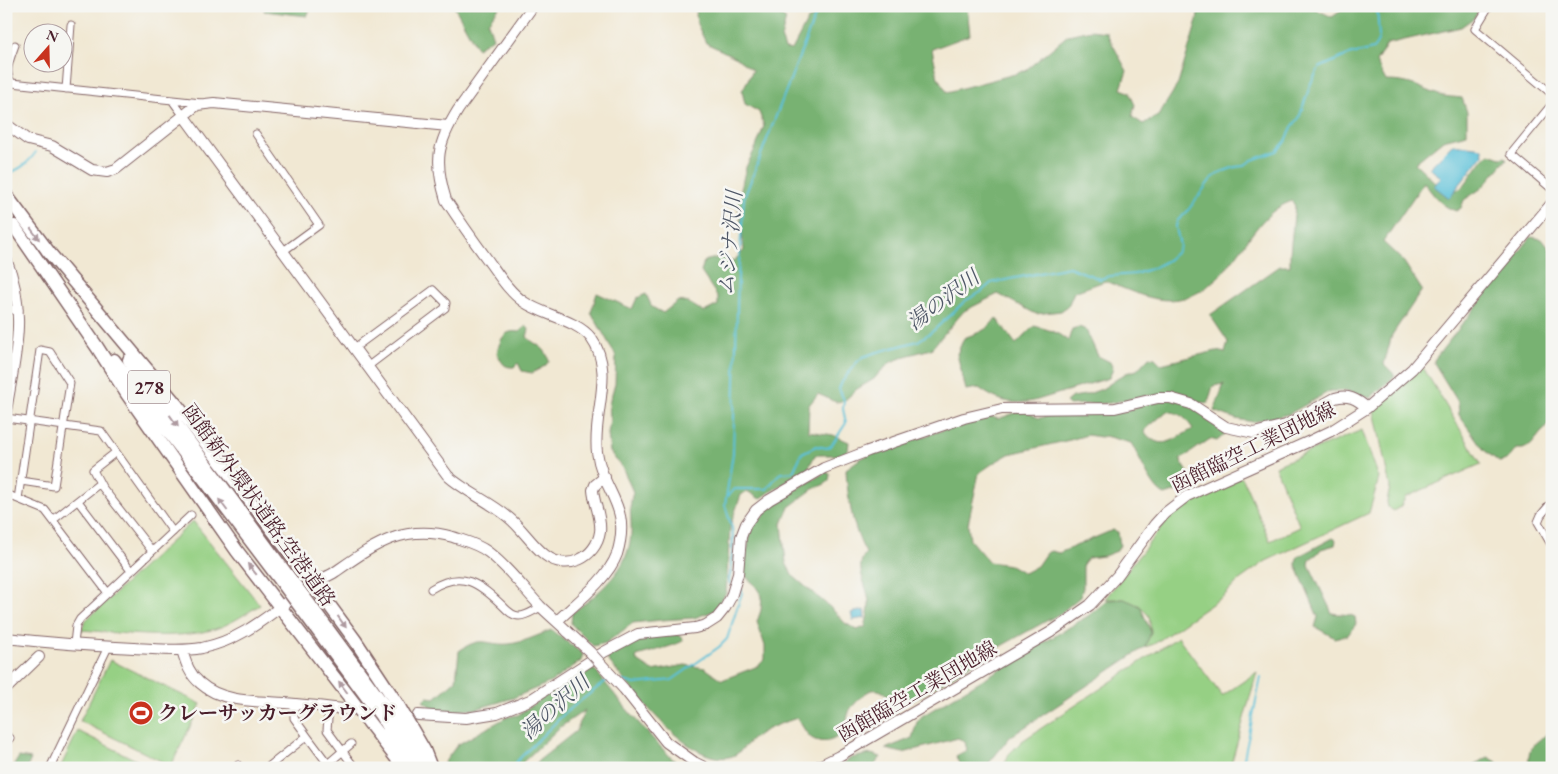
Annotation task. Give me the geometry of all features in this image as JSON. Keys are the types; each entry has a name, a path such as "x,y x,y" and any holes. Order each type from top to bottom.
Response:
{"highway":[{"name":"函館新外環状道路;空港道路","path":"6,195 307,608 381,716 413,768"},
{"name":"函館新外環状道路;空港道路","path":"10,221 288,582"},
{"path":"10,221 237,552 404,768"},
{"path":"47,250 176,404 313,583 355,640 398,705 424,750 432,768"},
{"name":"函館新外環状道路;空港道路","path":"307,608 383,704 425,768"}],"street":[{"path":"532,6 448,126 439,153 439,174 446,200 504,282 524,302 580,328 589,335 597,347 602,362 603,376 596,432 598,454 604,477 618,504 622,532 617,552 608,570 557,621"},
{"path":"1489,6 1475,30 1552,94"},
{"path":"16,45 8,68 9,79 12,84 448,126"},
{"path":"66,89 67,72"},
{"path":"172,100 443,471 460,487 514,522 547,557 561,562 578,561 585,557 595,546 600,527 593,490 594,485 604,477"},
{"path":"6,124 28,140 52,146 92,170 107,172 116,169 183,116 204,103"},
{"path":"1552,104 1511,154 1552,189"},
{"path":"256,134 320,225 282,252"},
{"name":"函館臨空工業団地線","path":"815,768 839,756 1034,642 1090,605 1117,576 1155,524 1166,512 1187,496 1331,431 1367,408 1412,369 1552,203"},
{"path":"6,259 15,285 19,310 18,338 6,411"},
{"path":"353,349 433,290 446,303 445,308 367,367"},
{"path":"6,309 19,310"},
{"path":"18,499 40,350 50,352 70,383 54,486 21,481"},
{"path":"418,715 476,718 514,708 530,700 604,652 638,634 695,628 706,625 717,618 725,608 735,586 744,530 753,514 763,504 834,463 983,412 1002,409 1115,408 1158,398 1170,398 1191,404 1226,427 1254,433 1286,425 1342,396 1359,401 1367,408"},
{"path":"6,418 101,431 173,532"},
{"path":"116,452 92,470 152,551"},
{"path":"53,520 100,483"},
{"path":"6,494 45,510 108,593"},
{"path":"78,501 131,571"},
{"path":"1552,502 1541,515 1538,522 1552,546"},
{"path":"74,644 78,622 191,515"},
{"path":"6,638 182,650 202,648 247,632 282,608 313,583 333,573 378,543 399,536 426,533 448,536 468,542 487,551 504,566 541,606 590,652 666,742 694,762 706,768"},
{"path":"431,589 446,581 469,581 485,588 515,615 525,615 541,606"},
{"path":"50,768 108,646"},
{"path":"182,650 190,673 212,691 238,699 351,710"},
{"path":"6,689 39,657"},
{"path":"294,704 294,718 327,766 351,744"},
{"path":"329,707 328,730 355,768"},
{"path":"266,768 307,736"}],"green space":[{"path":"265,6 312,6 307,16 264,11"},
{"path":"454,6 500,6 488,22 493,38 477,48"},
{"path":"695,6 767,6 786,19 781,38 785,49 792,50 807,21 828,6 967,6 970,35 932,49 938,78 947,92 1026,70 1068,35 1091,30 1106,32 1127,71 1121,89 1129,92 1135,105 1132,117 1143,124 1158,116 1178,84 1201,6 1309,6 1332,17 1341,11 1338,6 1481,6 1475,17 1461,27 1387,44 1376,62 1386,81 1408,83 1439,95 1462,98 1467,112 1467,134 1443,140 1415,163 1441,188 1448,193 1462,188 1484,158 1490,154 1507,159 1482,188 1464,200 1461,208 1456,211 1442,203 1424,182 1383,242 1404,262 1422,290 1392,335 1384,364 1395,375 1370,398 1347,391 1330,391 1289,414 1253,422 1236,419 1214,411 1224,384 1213,386 1208,403 1200,402 1207,420 1225,434 1217,441 1210,439 1180,460 1189,476 1188,484 1186,488 1165,495 1155,487 1131,443 1105,436 1087,435 1009,454 979,473 968,524 970,540 989,562 1010,565 1024,573 1037,566 1046,553 1051,551 1059,553 1113,530 1118,532 1120,545 1117,551 1104,556 1088,558 1083,564 1083,588 1080,597 1061,613 1001,646 914,700 895,703 882,691 873,690 868,692 850,709 845,727 839,736 830,741 815,740 810,737 797,718 764,731 735,755 718,757 701,752 682,740 664,725 607,659 622,647 631,643 660,635 679,635 684,640 637,656 636,660 653,671 685,665 705,668 722,680 758,666 765,659 765,646 757,622 761,610 762,596 754,584 743,574 752,524 764,516 766,507 826,472 830,474 829,481 813,489 789,507 782,524 786,563 793,576 831,608 845,623 857,630 865,627 869,603 861,565 866,553 861,544 852,512 846,469 861,458 987,415 998,419 1023,410 1039,418 1063,413 1122,412 1141,406 1151,395 1110,403 1069,405 1066,402 1072,397 1102,389 1126,373 1137,370 1149,357 1155,358 1161,364 1216,351 1225,353 1228,342 1210,315 1280,266 1290,266 1295,206 1292,201 1279,207 1267,216 1218,277 1193,295 1179,299 1163,300 1144,296 1105,281 1074,292 1068,306 1061,311 1036,314 998,294 964,311 931,349 891,362 874,379 857,389 844,401 836,402 818,394 809,405 808,431 833,435 849,442 848,450 839,455 815,455 807,471 760,499 747,491 741,495 730,526 726,593 714,611 694,618 633,623 606,643 593,646 571,624 572,613 611,580 625,559 631,534 630,508 633,492 623,469 610,452 608,434 610,419 609,403 615,384 616,356 591,312 597,293 632,309 637,298 646,294 652,307 663,313 678,301 689,303 704,312 718,305 718,297 701,272 704,261 720,257 734,261 744,250 738,201 746,167 764,126 759,112 745,104 742,91 753,70 735,57 706,43 697,24","holes":["1167,411 1183,417 1193,429 1167,442 1162,443 1150,438 1144,431"]},
{"path":"1531,237 1542,239 1552,252 1552,419 1531,445 1523,449 1516,449 1511,456 1499,462 1484,450 1459,415 1458,402 1434,360"},
{"path":"996,318 1016,344 1034,326 1052,331 1068,341 1072,329 1079,327 1086,330 1098,356 1110,362 1113,369 1109,378 1026,402 1011,402 998,399 979,388 966,390 957,354 964,338 985,329"},
{"path":"526,326 529,329 527,337 546,352 549,361 545,366 532,373 522,371 518,363 514,367 505,365 497,353 503,336 510,332 519,332"},
{"path":"1421,368 1424,369 1481,464 1406,497 1400,507 1393,511 1388,507 1387,502 1390,487 1374,410"},
{"path":"1362,430 1379,478 1369,513 1266,561 1238,581 1225,595 1154,644 1145,647 1151,632 1149,616 1140,606 1124,599 1105,599 1171,515 1190,500 1240,477 1243,479 1270,541 1300,527 1275,466"},
{"path":"193,521 260,605 227,624 199,633 149,635 81,630 86,620"},
{"path":"1333,538 1336,540 1335,545 1321,549 1310,559 1309,565 1332,613 1355,617 1356,624 1348,635 1335,638 1315,627 1318,617 1296,565 1299,556"},
{"path":"1124,599 1140,606 1151,632 1145,647 1010,737 985,768 967,768 961,765 956,756 967,750 965,742 958,738 903,753 885,749 912,738 917,722 922,716 1088,616 1108,600"},
{"path":"551,630 583,654 581,661 551,682 513,698 476,709 438,712 423,701 427,697 435,698 456,680 459,651 467,646 479,642 514,643"},
{"path":"1178,637 1222,696 1257,672 1230,768 1002,768 1009,754 1022,741"},
{"name":"クレーサッカーグラウンド","path":"110,660 201,704 171,766 80,721"},
{"path":"584,669 595,670 659,745 682,768 534,768 538,761 576,731 585,710 559,728 523,762 521,768 446,768 444,763 457,745 507,717 518,715"},
{"path":"78,731 152,768 60,768"},
{"path":"1552,731 1552,768 1529,768 1529,754 1533,745"},
{"path":"871,754 881,757 872,768 837,768 851,758"},
{"path":"19,757 31,759 27,768 12,768"},
{"path":"1488,757 1497,762 1501,768 1470,768"}],"water":[{"path":"1453,144 1482,148 1483,155 1449,198 1434,186 1441,177 1429,168"},
{"path":"864,610 865,618 853,620 851,613"}],"waterway":[{"name":"ムジナ沢川","path":"730,584 733,539 732,528 725,505 733,453 738,275 744,198 819,6"},
{"name":"湯の沢川","path":"727,496 735,489 767,489 777,476 782,473 793,472 802,453 816,446 827,448 831,446 846,423 843,409 844,400 839,389 856,363 863,357 874,353 918,341 933,331 965,301 981,292 991,283 1069,267 1100,279 1110,276 1135,274 1153,268 1168,260 1176,253 1180,246 1176,227 1177,221 1186,213 1211,179 1221,172 1243,166 1252,160 1277,151 1286,141 1292,127 1299,118 1311,83 1319,68 1348,55 1373,49 1379,37 1377,6"},
{"path":"6,174 23,166 36,152"},
{"name":"湯の沢川","path":"623,681 635,684 672,680 719,647 727,639 742,593 742,590 739,589"},
{"path":"1242,768 1261,677"},
{"name":"湯の沢川","path":"513,768 516,762 565,713 606,681 611,680"}],"place":[{"name":"クレーサッカーグラウンド","path":"141,713"}]}
